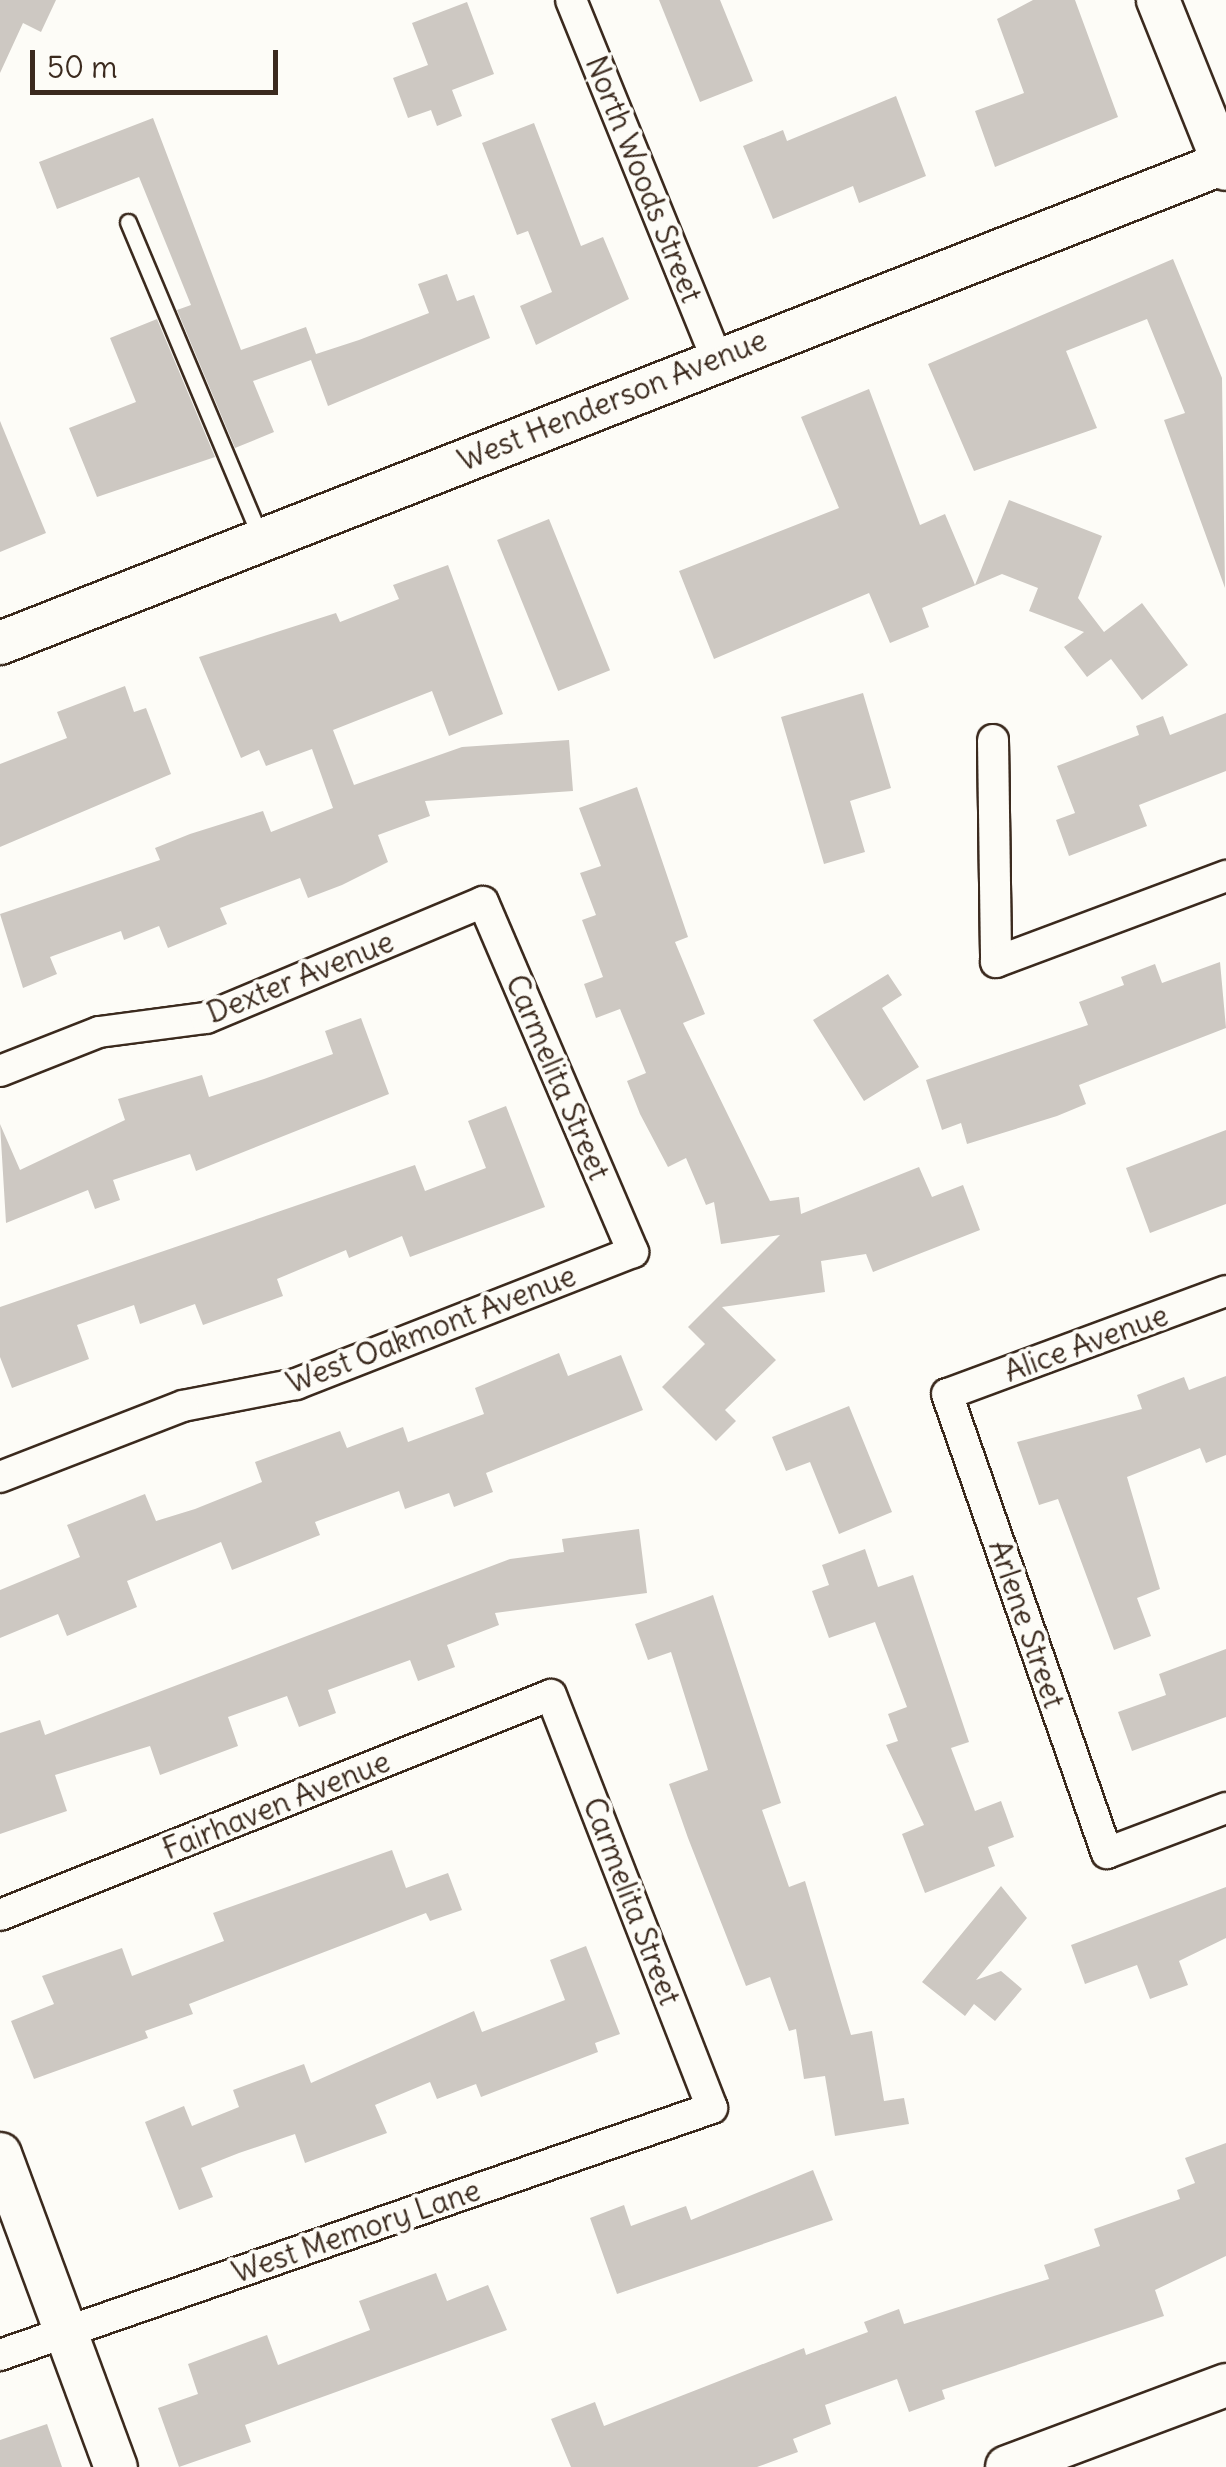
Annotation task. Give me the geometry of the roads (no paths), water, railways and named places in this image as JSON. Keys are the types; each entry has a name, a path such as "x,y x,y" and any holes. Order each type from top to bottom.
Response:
{"main road":[{"path":"1158,0 1225,165"},
{"name":"West Henderson Avenue","path":"0,643 717,358 1225,165"},
{"path":"0,2154 116,2467"},
{"path":"1006,2467 1226,2386"}],"street":[{"name":"North Woods Street","path":"572,0 717,358"},
{"path":"993,740 996,962 1226,876"},
{"name":"Dexter Avenue","path":"0,1071 99,1032 206,1018 483,902"},
{"name":"Carmelita Street","path":"483,902 633,1252"},
{"name":"West Oakmont Avenue","path":"0,1477 184,1406 296,1384 633,1252"},
{"name":"Alice Avenue","path":"947,1394 1226,1291"},
{"name":"Arlene Street","path":"947,1394 1108,1854 1226,1808"},
{"name":"Carmelita Street","path":"551,1694 712,2108"},
{"name":"Fairhaven Avenue","path":"0,1915 551,1694"},
{"name":"West Memory Lane","path":"0,2356 712,2108"}],"lane":[{"path":"128,222 261,540"}]}
